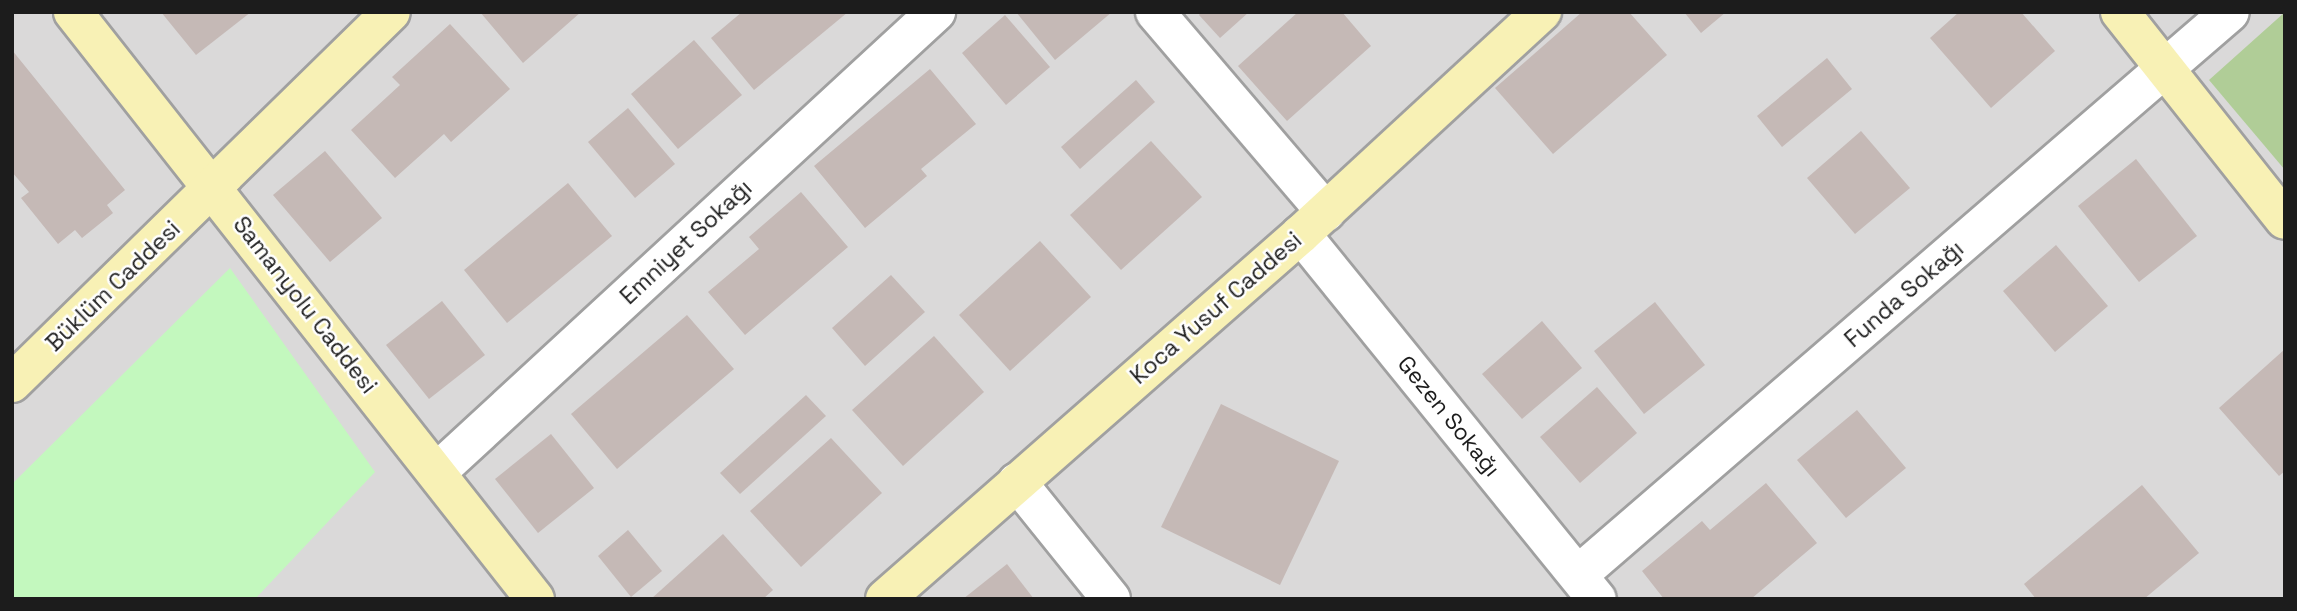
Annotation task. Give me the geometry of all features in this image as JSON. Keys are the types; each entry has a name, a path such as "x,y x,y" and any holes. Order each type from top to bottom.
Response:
{"street":[{"name":"Samanyolu Caddesi","path":"73,12 535,599"},
{"name":"Büklüm Caddesi","path":"12,383 391,12"},
{"name":"Emniyet Sokağı","path":"437,472 936,12"},
{"name":"Gezen Sokağı","path":"1155,12 1588,587"},
{"name":"Koca Yusuf Caddesi","path":"885,599 1313,223 1542,12"},
{"path":"2120,12 2285,220"},
{"name":"Funda Sokağı","path":"1588,587 2230,12"},
{"path":"1017,482 1111,599"}],"shaded area":[{"path":"12,12 2285,12 2285,599 12,599"}],"green space":[{"path":"2285,12 2285,170 2209,80"},
{"path":"230,268 375,472 255,599 12,599 12,484"}],"building":[{"path":"161,12 251,12 196,55"},
{"path":"480,12 581,12 523,63"},
{"path":"742,12 848,12 754,90 711,38"},
{"path":"1016,12 1112,12 1055,60"},
{"path":"1201,12 1249,12 1220,38 1199,15"},
{"path":"1298,12 1342,12 1371,46 1287,121 1238,66"},
{"path":"1582,12 1629,12 1667,55 1553,154 1495,88"},
{"path":"1684,12 1726,12 1701,33"},
{"path":"1959,12 2021,12 2055,51 1991,108 1930,38"},
{"path":"1005,15 1050,67 1006,105 962,53"},
{"path":"450,24 510,89 451,142 444,134 395,178 351,130 400,85 392,77"},
{"path":"694,40 742,95 678,149 631,94"},
{"path":"12,50 125,190 107,205 113,213 82,238 75,230 58,244 21,198 29,192 12,172"},
{"path":"1827,58 1852,89 1782,147 1757,116"},
{"path":"930,69 976,124 921,169 927,176 865,228 814,166"},
{"path":"1136,80 1155,102 1080,169 1061,147"},
{"path":"628,108 675,164 635,198 588,142"},
{"path":"1861,131 1910,188 1855,234 1807,178"},
{"path":"1151,141 1202,197 1121,270 1070,215"},
{"path":"325,151 382,218 330,262 273,195"},
{"path":"2136,159 2197,236 2139,282 2078,206"},
{"path":"568,183 612,236 507,323 464,270"},
{"path":"801,192 848,247 745,335 708,292 759,249 749,237"},
{"path":"1040,241 1091,297 1010,371 959,315"},
{"path":"2056,245 2108,306 2055,352 2003,291"},
{"path":"891,275 925,312 865,366 832,328"},
{"path":"442,301 485,355 429,399 386,345"},
{"path":"1655,302 1705,365 1644,414 1594,351"},
{"path":"687,315 734,369 617,469 571,414"},
{"path":"1542,321 1582,368 1522,419 1482,374"},
{"path":"934,336 984,392 903,466 852,410"},
{"path":"2285,349 2285,471 2279,476 2219,408"},
{"path":"1597,387 1637,433 1580,483 1540,437"},
{"path":"806,395 826,416 740,494 720,473"},
{"path":"1221,404 1339,461 1280,585 1161,527"},
{"path":"1857,410 1906,468 1846,518 1797,460"},
{"path":"551,434 594,488 538,533 495,479"},
{"path":"831,438 882,493 801,567 750,511"},
{"path":"1766,483 1817,543 1751,599 1664,599 1642,571 1702,521 1710,530"},
{"path":"2142,485 2199,553 2144,599 2036,599 2024,584"},
{"path":"628,530 662,571 631,597 598,556"},
{"path":"723,534 773,590 763,599 651,599"},
{"path":"1007,564 1034,599 963,599"}]}
